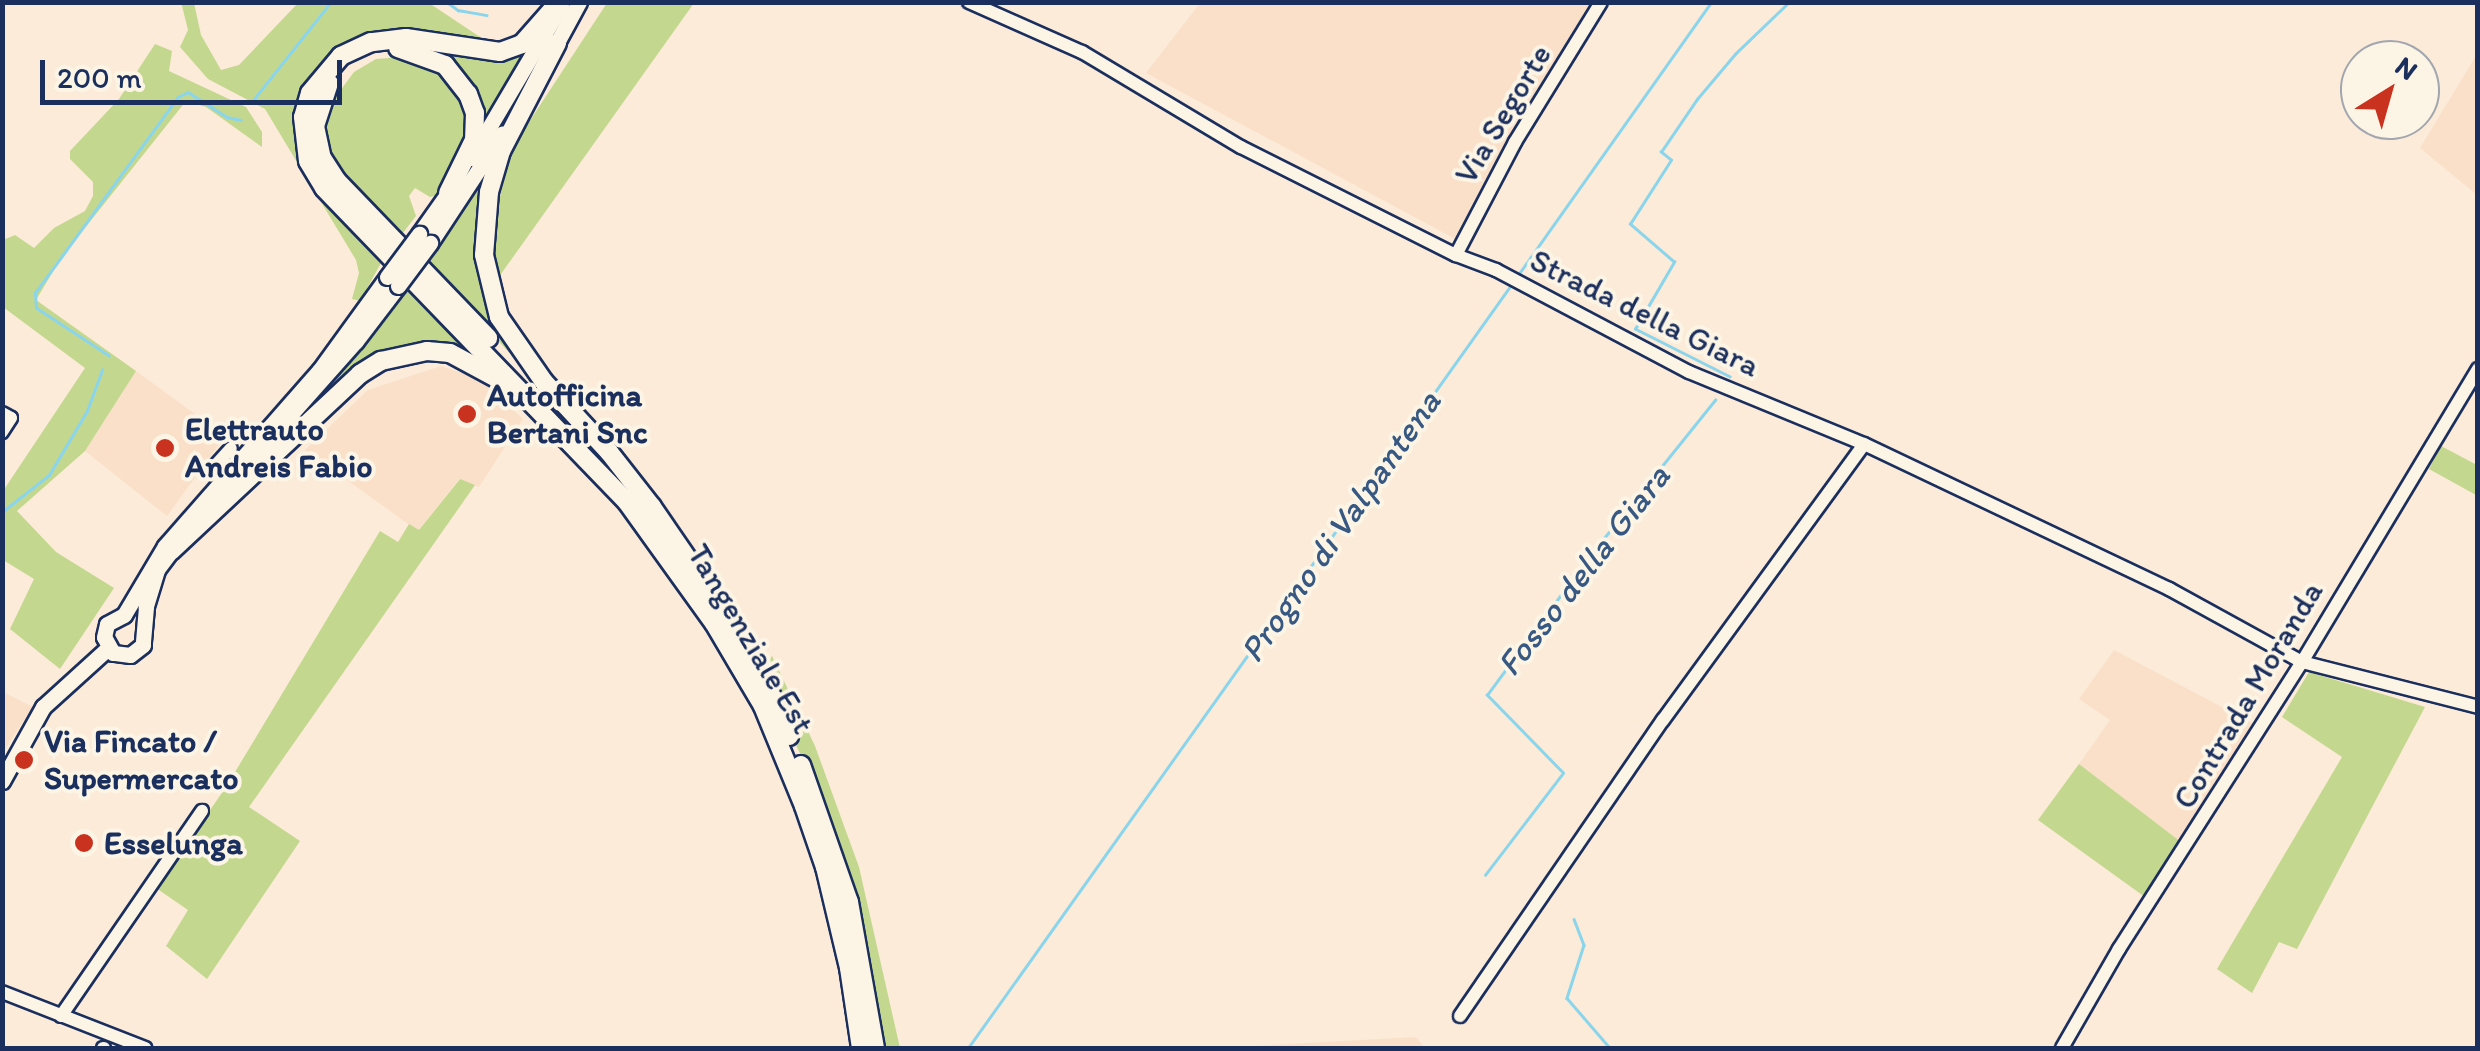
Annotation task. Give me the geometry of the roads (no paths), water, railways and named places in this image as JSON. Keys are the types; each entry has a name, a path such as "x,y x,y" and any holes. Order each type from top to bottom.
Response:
{"highway":[{"path":"561,2 522,44 500,52 406,38 371,42 342,56 310,93 303,117 304,141 308,161 324,188 628,502"},
{"path":"557,42 501,151 488,192 484,254 490,286 512,340 652,507"},
{"path":"448,193 474,140 474,113 456,76 432,56 396,48 364,54 344,66 321,99 315,126 322,158 338,181 652,507"},
{"path":"170,551 360,374 381,360 426,351 450,353 496,375 628,502"},
{"name":"Tangenziale Est","path":"628,502 714,623 763,706 789,762 825,867 849,968 861,1048"},
{"name":"Tangenziale Est","path":"652,507 722,610 774,700 815,797 850,902 875,1048"}],"main road":[{"path":"424,239 448,193 499,117 561,2"},
{"path":"392,282 356,342 170,551 157,570 144,641 134,654 118,655 108,648 105,628 124,615 164,546 392,282 557,42 580,2"},
{"path":"124,615 136,618 144,629"},
{"path":"2,781 42,707 108,648"}],"street":[{"name":"Strada della Giara","path":"969,2 1082,52 1241,147 1456,255 1496,270 1689,372 1864,444 2169,589 2302,662 2478,707"},
{"name":"Via Segorte","path":"1456,255 1515,142 1601,2"},
{"name":"Contrada Moranda","path":"2062,1048 2478,369"},
{"path":"2,412 11,418 2,432"},
{"path":"1460,1016 1664,720 1864,444"},
{"path":"227,474 214,467 231,448"},
{"path":"61,1016 202,810"},
{"path":"2,992 144,1048"}],"waterway":[{"path":"254,99 331,2"},
{"path":"447,2 458,10 487,15"},
{"name":"Progno di Valpantena","path":"1518,275 1711,2"},
{"name":"Fosso della Giara","path":"1730,377 1635,329 1674,262 1630,224 1671,160 1661,152 1697,99 1735,54 1789,2"},
{"path":"109,356 36,308 35,293 178,97 188,92 227,117 241,120"},
{"name":"Progno di Valpantena","path":"968,1048 1511,285"},
{"path":"2,512 49,475 87,411 102,370"},
{"name":"Fosso della Giara","path":"1485,875 1563,773 1487,695 1588,558 1715,400"},
{"name":"Fosso della Giara","path":"1574,919 1584,945 1567,998 1610,1048"}],"place":[{"name":"Autofficina Bertani Snc","path":"467,414"},
{"name":"Elettrauto Andreis Fabio","path":"165,448"},
{"name":"Via Fincato / Supermercato","path":"24,760"},
{"name":"Esselunga","path":"84,843"}]}
